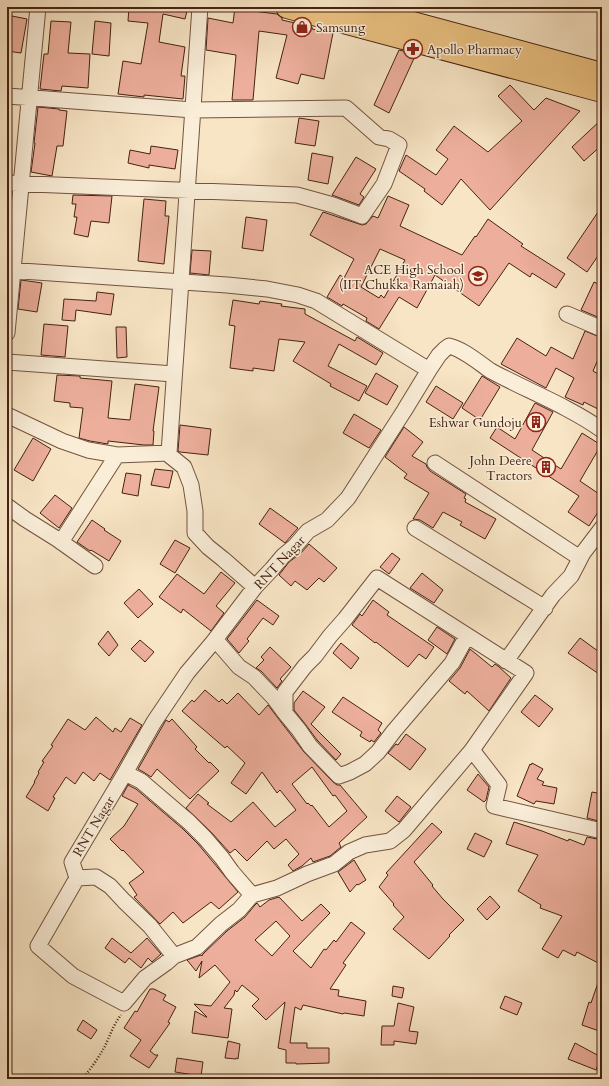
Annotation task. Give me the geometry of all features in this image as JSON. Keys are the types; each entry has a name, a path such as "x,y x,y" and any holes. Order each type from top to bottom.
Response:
{"highway":[{"path":"287,7 602,91"},
{"path":"353,7 407,14 602,74"}],"street":[{"path":"7,333 14,183 30,98 38,7"},
{"path":"200,7 169,455 184,467 191,485 195,511 195,533 208,547 255,587"},
{"path":"7,96 193,110 346,108 379,137 389,139 399,145 384,184 362,216 333,205 297,195 14,183"},
{"path":"10,270 235,286 298,295 316,301 429,370"},
{"path":"567,314 602,330"},
{"name":"RNT Nagar","path":"77,878 72,862 154,722 187,673 214,641 255,587 283,556 295,546 308,531 327,520 348,498 429,370 445,349 449,346 464,352 490,370 559,405 602,430"},
{"path":"7,362 174,374"},
{"path":"7,415 62,441 88,450 117,455 169,453"},
{"path":"62,542 117,455"},
{"path":"435,463 580,558"},
{"path":"7,506 62,542 95,566"},
{"path":"416,528 545,608"},
{"path":"506,660 553,595 571,576 583,553 602,528"},
{"path":"174,956 150,926 110,886 96,877 77,878 38,946 73,976 124,1003 146,978 174,956 196,947 239,910 252,895 277,888 307,874 334,864 349,852 365,845 390,841 404,830 472,750 526,673 377,578 285,692 285,713"},
{"path":"214,641 220,645 239,667 254,677 274,698 310,746 339,776 365,764 378,752 452,663 467,636"},
{"path":"472,750 499,785 494,806 602,831"},
{"path":"125,773 141,781 189,822 210,843 252,895"}],"path":[{"path":"82,1079 90,1070 104,1047 118,1019 123,1013"}],"building":[{"path":"129,7 188,7 185,19 163,14 159,42 185,47 181,76 185,76 183,99 118,94 123,61 141,64 148,23 128,21"},
{"path":"235,7 254,7 253,11 277,14 282,18 282,20 312,27 312,29 333,33 324,79 301,74 298,84 276,78 287,35 259,31 253,100 232,100 236,55 206,50 208,18 233,23"},
{"path":"7,15 27,19 21,53 7,51"},
{"path":"51,21 71,22 68,53 90,54 88,88 62,86 61,91 40,89 44,54 48,54"},
{"path":"95,21 111,23 109,56 92,54"},
{"path":"399,50 416,54 389,113 374,105"},
{"path":"510,85 534,110 546,98 580,111 490,210 461,179 442,205 424,191 425,189 399,171 406,155 436,175 448,159 436,150 454,126 488,152 522,121 498,96"},
{"path":"38,107 67,111 63,146 57,146 52,176 31,172"},
{"path":"299,118 319,121 315,146 295,143"},
{"path":"602,119 602,145 584,161 572,147"},
{"path":"151,146 178,150 175,169 149,165 149,168 128,163 130,150 150,154"},
{"path":"312,153 333,157 328,184 308,180"},
{"path":"356,157 376,169 360,194 364,197 359,205 332,195"},
{"path":"73,195 112,196 109,223 91,221 88,237 74,234 77,217 74,217 76,204 72,204"},
{"path":"388,196 409,205 400,226 462,255 488,219 523,244 521,246 565,274 556,288 532,273 530,277 509,263 479,306 435,275 417,308 399,297 379,329 366,321 367,318 343,304 342,306 327,297 340,275 344,278 354,259 310,235 323,212 362,225 366,224 373,216 378,218","holes":["380,249 405,260 384,298 381,295 379,298 361,287"]},
{"path":"144,199 166,201 165,216 169,216 164,264 138,261"},
{"path":"602,206 602,250 587,272 567,258"},
{"path":"246,217 267,220 263,251 242,248"},
{"path":"192,250 211,251 209,275 190,273"},
{"path":"21,280 42,283 37,312 18,309"},
{"path":"594,282 602,286 602,314 600,318 581,310"},
{"path":"97,292 114,294 111,315 76,310 75,321 62,320 64,299 96,301"},
{"path":"233,300 259,304 260,301 282,304 281,306 305,309 305,314 355,341 357,337 383,353 376,365 339,344 328,366 367,386 359,401 330,386 331,384 293,361 305,342 279,339 274,371 253,368 253,371 230,368 235,326 229,325"},
{"path":"44,324 68,326 65,357 41,355"},
{"path":"116,327 126,327 127,357 117,358"},
{"path":"585,331 602,338 602,350 593,371 602,376 602,411 584,402 583,405 565,397 574,378 556,368 546,388 501,364 517,338 546,356 551,347 573,359"},
{"path":"376,373 398,386 387,405 365,393"},
{"path":"57,375 80,376 80,378 112,381 108,418 130,420 135,384 159,387 153,431 153,445 108,441 108,444 79,438 83,408 70,407 70,403 54,401"},
{"path":"482,376 500,387 480,420 462,408"},
{"path":"436,386 463,403 453,419 426,402"},
{"path":"535,403 553,412 532,450 561,469 582,433 601,445 580,481 602,496 602,506 589,526 568,512 579,496 490,438 497,427 515,439"},
{"path":"354,414 381,430 369,448 343,433"},
{"path":"180,425 211,429 208,455 178,451"},
{"path":"404,427 423,442 412,456 426,464 430,471 466,494 464,498 466,499 465,502 496,519 485,539 460,525 462,522 443,512 433,528 420,520 413,519 429,493 404,478 407,474 385,457"},
{"path":"33,438 51,449 33,481 14,470"},
{"path":"155,469 173,471 169,488 151,485"},
{"path":"126,473 141,475 138,496 122,493"},
{"path":"55,495 72,508 59,528 40,513"},
{"path":"270,508 298,528 285,543 259,524"},
{"path":"92,520 121,541 109,561 77,542"},
{"path":"175,540 190,548 175,573 160,564"},
{"path":"309,544 337,568 324,582 319,578 307,590 295,581 291,586 279,575 289,562 301,553"},
{"path":"392,553 400,559 389,574 380,567"},
{"path":"221,572 235,583 216,606 224,613 211,631 183,609 181,613 159,597 177,574 204,594"},
{"path":"422,573 443,590 434,603 410,588"},
{"path":"139,589 153,604 138,618 124,603"},
{"path":"257,600 279,616 273,625 263,618 247,639 249,641 239,653 227,639"},
{"path":"373,600 389,612 387,615 434,647 426,659 419,654 408,667 352,625 360,614 362,616"},
{"path":"437,627 455,639 447,654 428,640"},
{"path":"108,631 118,645 109,656 98,644"},
{"path":"580,638 602,654 602,676 568,653"},
{"path":"140,640 154,652 145,662 131,649"},
{"path":"341,643 359,658 351,669 333,653"},
{"path":"270,647 291,667 280,679 282,681 277,688 261,671 256,668 264,660 261,657"},
{"path":"470,649 492,667 495,664 498,666 511,678 489,711 467,691 465,694 449,681 460,668"},
{"path":"205,690 219,702 222,699 227,704 238,693 259,715 268,705 304,752 333,782 340,785 367,817 339,843 341,847 330,856 313,862 311,858 302,866 293,871 288,865 299,854 286,839 274,849 267,841 247,861 235,849 230,853 186,808 198,794 209,803 207,804 231,822 253,802 275,827 296,810 280,790 277,793 262,772 246,794 231,783 245,763 227,746 225,748 182,711 192,700 194,702","holes":["312,767 333,796 335,795 347,811 329,827 312,805 307,804 292,784"]},
{"path":"303,691 325,707 311,724 341,754 336,760 317,740 294,710 294,703"},
{"path":"535,695 553,709 539,727 521,712"},
{"path":"343,697 382,723 378,730 381,733 374,742 371,740 370,742 360,736 362,732 332,712"},
{"path":"96,717 113,732 115,728 121,732 130,718 142,725 110,780 100,773 94,781 83,772 75,784 66,777 53,797 55,798 48,811 26,797 44,762 42,761 53,746 51,745 68,719 85,730"},
{"path":"172,719 197,747 195,749 219,771 190,799 157,769 151,777 138,769 166,720 169,722"},
{"path":"406,734 426,749 410,770 388,753 396,744 398,745"},
{"path":"532,763 543,769 537,779 544,782 542,785 557,788 554,804 536,801 534,804 517,796 530,764 531,765"},
{"path":"478,774 489,787 486,800 484,802 467,790"},
{"path":"128,785 136,789 183,829 198,844 238,892 219,909 211,902 183,923 173,912 160,924 134,897 137,895 129,883 144,872 110,839 124,826 138,804 122,796"},
{"path":"592,792 602,794 602,822 587,818"},
{"path":"397,796 411,807 399,822 385,811"},
{"path":"514,822 584,845 587,837 602,840 602,965 577,952 575,956 563,950 558,958 542,949 562,916 540,908 541,905 518,891 538,855 506,844"},
{"path":"432,823 442,832 414,862 443,899 464,920 429,959 393,929 404,917 379,887 388,875 386,873"},
{"path":"475,833 492,841 484,857 467,849"},
{"path":"354,860 366,880 358,885 357,884 350,892 338,872"},
{"path":"490,896 500,907 487,920 477,909"},
{"path":"279,897 302,921 321,904 330,913 293,951 311,968 324,949 326,950 334,940 336,942 351,922 365,933 343,963 346,965 330,989 339,990 338,996 366,1001 364,1016 343,1014 303,1005 301,1010 295,1007 290,1043 307,1043 307,1048 329,1048 329,1063 286,1063 286,1050 278,1048 285,1002 266,1020 252,1006 259,999 242,985 237,992 235,990 234,995 224,1008 232,1009 228,1038 192,1033 195,1011 207,1017 194,1004 211,1006 230,982 215,965 199,978 202,961 196,971 187,960 201,955 202,956 227,931 245,917 257,903 260,907 269,900","holes":["276,921 290,936 272,956 255,940"]},
{"path":"112,938 131,953 147,938 161,954 152,962 148,958 141,968 129,958 125,963 105,948"},
{"path":"600,977 602,977 602,1032 582,1025 589,1002 591,1003"},
{"path":"393,986 404,988 402,998 392,996"},
{"path":"150,989 154,989 166,995 163,1000 176,1007 168,1022 170,1023 150,1051 155,1055 158,1055 149,1068 130,1056 141,1040 124,1028 135,1011 137,1012"},
{"path":"505,996 522,1003 517,1015 500,1008"},
{"path":"398,1003 414,1007 409,1031 418,1032 416,1044 394,1041 394,1045 381,1045 382,1026 394,1026"},
{"path":"83,1020 97,1030 91,1039 77,1030"},
{"path":"228,1041 240,1044 238,1059 225,1058"},
{"path":"575,1043 601,1057 596,1070 568,1059"},
{"path":"177,1058 203,1062 201,1076 175,1072"}],"place":[{"name":"Samsung","path":"302,27"},
{"name":"Apollo Pharmacy","path":"413,49"},
{"name":"ACE High School (IIT Chukka Ramaiah)","path":"478,276"},
{"name":"Eshwar Gundoju","path":"536,422"},
{"name":"John Deere Tractors","path":"546,467"}]}
